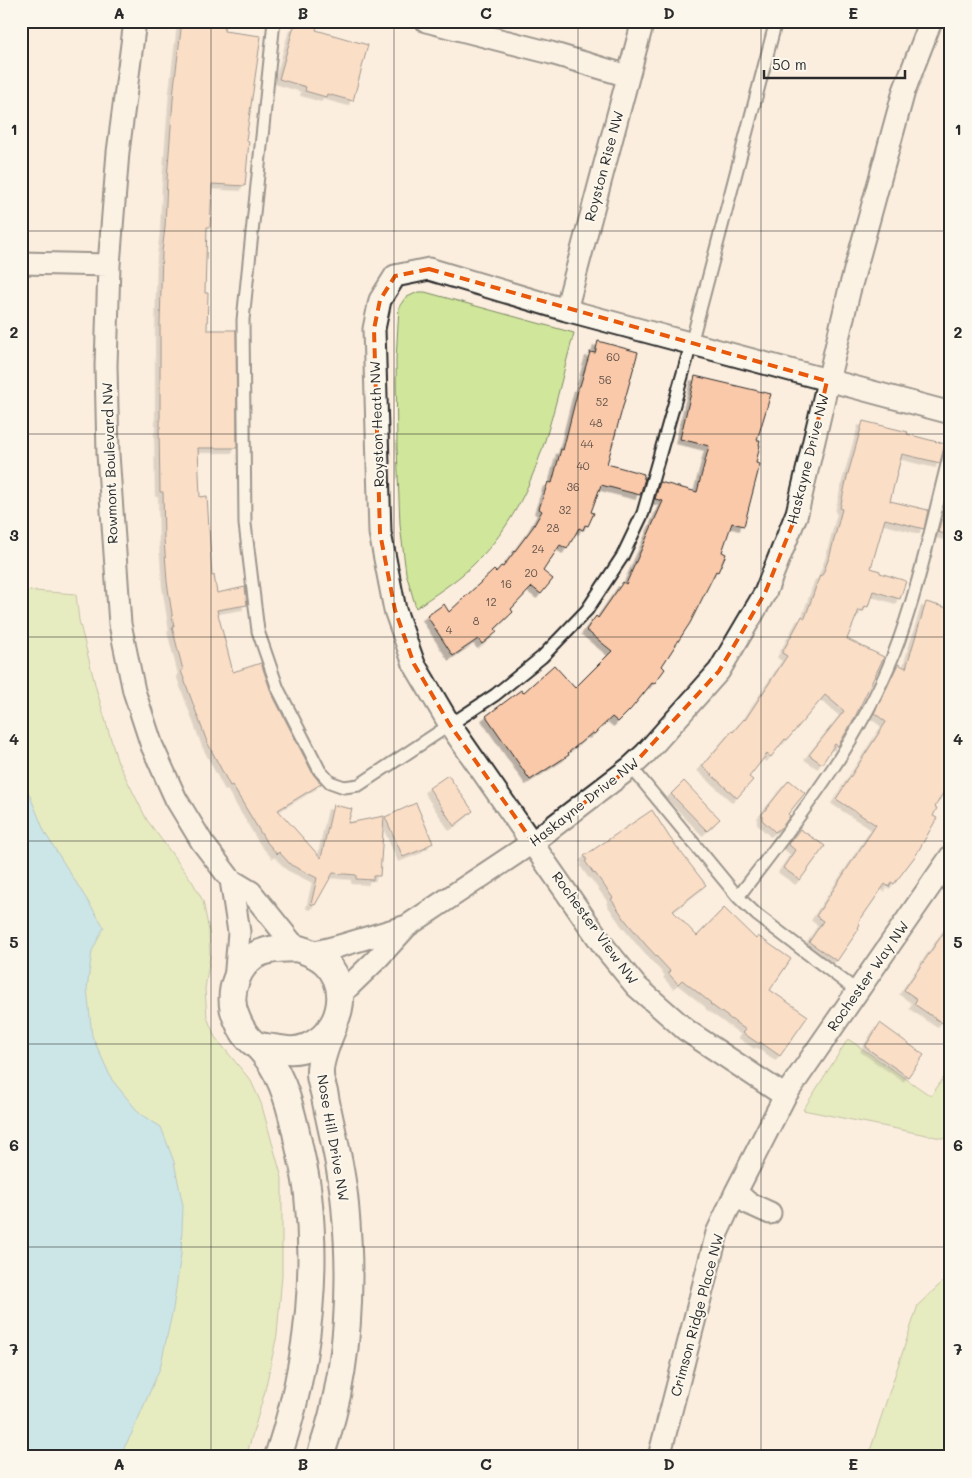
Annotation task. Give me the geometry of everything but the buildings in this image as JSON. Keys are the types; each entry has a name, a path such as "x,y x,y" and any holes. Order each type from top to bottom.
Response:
{"street":[{"name":"Rowmont Boulevard NW","path":"134,21 118,152 109,265 106,366 108,454 120,624 134,691 152,746 176,799 202,842 231,880 251,892 304,950"},
{"path":"426,21 551,53 628,76"},
{"name":"Royston Rise NW","path":"566,310 643,21"},
{"name":"Haskayne Drive NW","path":"341,994 407,926 533,842 631,767 645,754 719,671 765,592 797,513 849,292 904,91 931,21"},
{"path":"21,264 109,265"},
{"name":"Royston Heath NW","path":"533,842 450,725 414,664 395,610 380,533 374,329 380,300 395,276 429,269 566,310 951,413"},
{"name":"Rochester View NW","path":"533,842 605,948 636,986 686,1030 785,1096"},
{"name":"Rochester Way NW","path":"785,1096 951,856"},
{"name":"Rowmont Boulevard NW","path":"231,880 240,932 234,987"},
{"name":"Haskayne Drive NW","path":"304,950 336,947 407,926"},
{"path":"255,1044 289,1051 306,1048 321,1040 333,1027 340,1011 341,994 336,977 326,963 304,950 267,950 257,954 241,969 234,987 232,999 235,1016 243,1031 255,1044 264,1052 274,1068 287,1098 307,1186 312,1245 311,1301 297,1394 278,1457"},
{"name":"Nose Hill Drive NW","path":"320,1457 335,1398 345,1340 349,1292 348,1246 342,1176 320,1074 324,1050 333,1027"},
{"name":"Crimson Ridge Place NW","path":"659,1457 717,1233 785,1096"},
{"path":"736,1192 748,1203 770,1213"}],"lane":[{"path":"274,21 243,320 245,524 258,631 278,689 320,771 330,782 344,787 359,785 495,695 542,657 587,610 622,557 644,513 691,344 776,21"},
{"path":"738,897 827,779 864,716 892,657 912,599 951,449"},
{"path":"631,767 738,897 757,915 856,991"}],"highlighted area":[{"path":"429,269 827,381 797,513 765,593 719,671 631,767 533,842 450,725 414,664 395,610 380,533 374,329 380,300 395,276"}],"green space":[{"path":"418,292 425,292 574,333 549,428 539,458 527,488 512,516 494,542 471,567 451,584 416,608 406,573 400,525 396,360 399,307 405,298"},
{"path":"21,590 76,594 79,620 117,760 147,820 192,881 203,901 209,931 210,956 205,989 207,1017 215,1037 251,1081 261,1103 282,1178 282,1275 277,1335 264,1395 246,1457 21,1457"},
{"path":"848,1039 931,1096 951,1067 951,1140 803,1110"},
{"path":"951,1274 951,1457 868,1457 918,1305"}],"water":[{"path":"21,774 45,833 104,927 92,951 87,989 92,1036 112,1080 140,1114 161,1127 174,1162 183,1206 181,1254 173,1309 160,1368 132,1433 119,1457 21,1457"}]}
